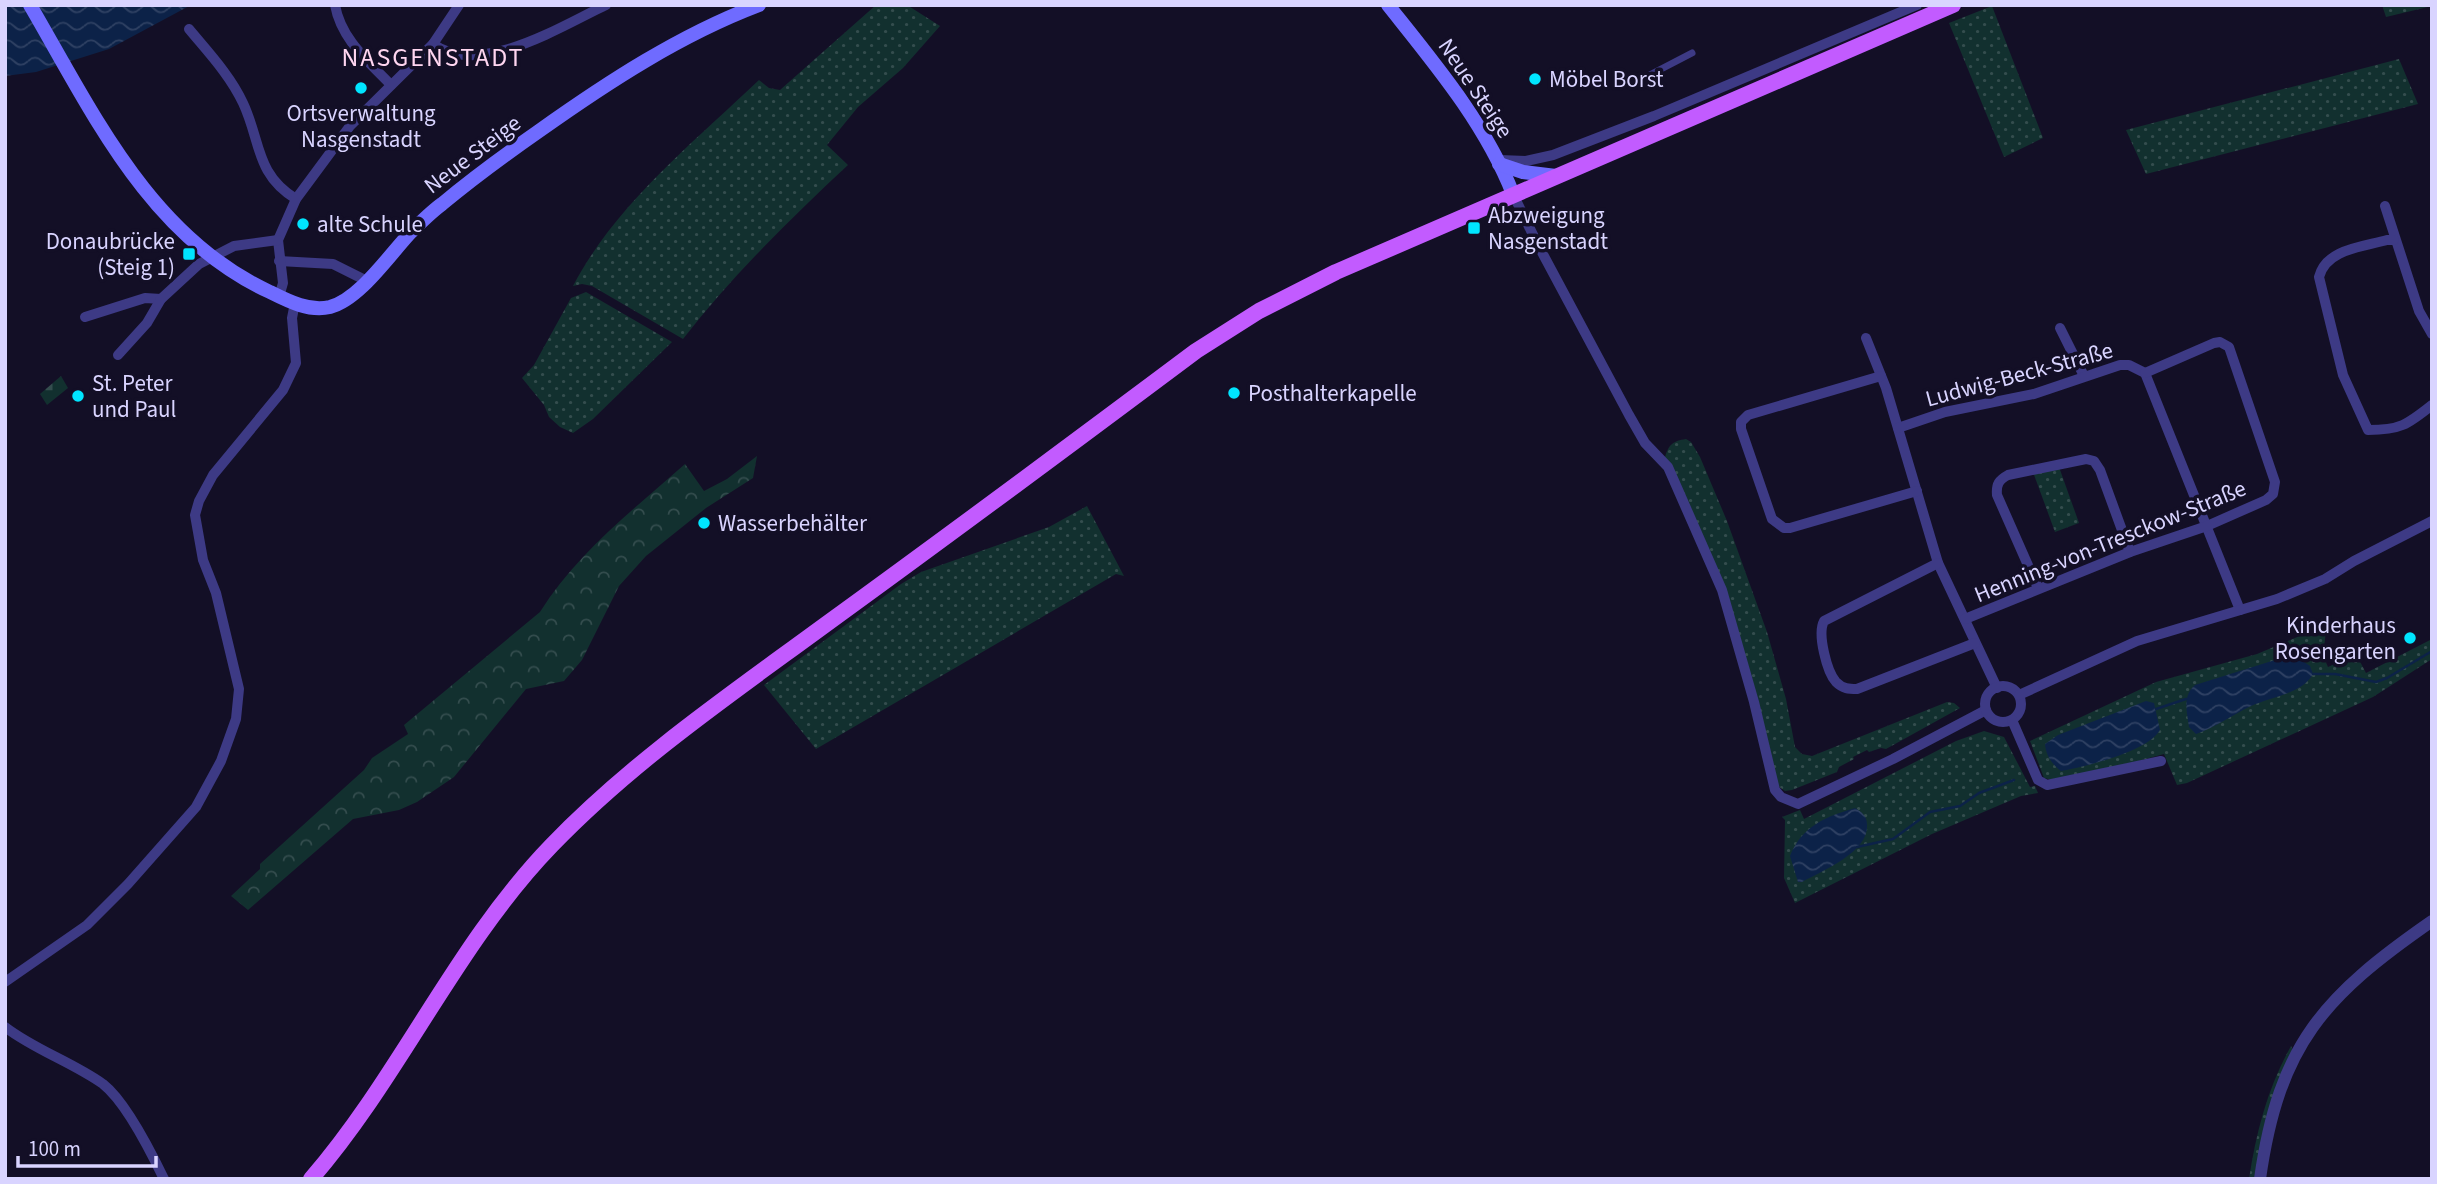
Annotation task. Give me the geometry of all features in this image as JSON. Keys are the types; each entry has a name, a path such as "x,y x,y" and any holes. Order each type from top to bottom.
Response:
{"main road":[{"name":"Neue Steige","path":"30,5 132,174 153,203 212,257 258,287 295,303 318,308 345,300 367,281 413,230 440,205 577,104 641,63 701,30 759,5"},
{"name":"Neue Steige","path":"1388,5 1457,91 1514,194"},
{"path":"311,1179 355,1125 500,905 579,818 629,774 755,677 1226,331 1312,283 1953,5"},
{"path":"1498,162 1525,173 1556,176"}],"street":[{"path":"335,5 336,15 346,37 391,85"},
{"path":"279,297 283,283 278,240 296,199 350,126 433,44 459,5"},
{"path":"433,44 449,53 493,54 519,46 606,5"},
{"path":"1498,162 1526,161 1553,155 1654,116 1917,5"},
{"path":"189,29 232,83 243,102 263,164 283,191 296,199"},
{"path":"1640,80 1692,53"},
{"path":"1514,194 1536,243 1629,415 1645,443 1668,467 1722,590 1754,702 1775,790 1781,797 1798,804 1893,759 1986,710"},
{"path":"2385,206 2419,312 2432,334"},
{"path":"118,355 147,323 161,299 182,278 212,257 234,246 278,240"},
{"path":"2394,240 2332,256 2321,267 2319,277 2343,375 2368,430 2392,430 2412,422 2432,405"},
{"path":"279,261 333,264 367,281"},
{"path":"85,317 145,298 161,299"},
{"path":"5,982 87,925 128,884 196,807 221,761 236,719 239,689 216,593 203,560 195,515 212,475 283,390 296,363 292,318 295,303"},
{"path":"2060,328 2084,376"},
{"path":"1866,338 1898,428 1938,563 1997,688"},
{"name":"Henning-von-Tresckow-Straße","path":"1965,619 2130,552 2207,526 2266,500 2273,494 2276,487 2232,352 2225,344 2214,343 2146,373"},
{"name":"Ludwig-Beck-Straße","path":"1898,428 1945,412 2034,394 2120,365 2129,365 2146,373 2240,610"},
{"path":"1881,376 1748,415 1741,422 1741,429 1772,519 1784,528 1917,491"},
{"path":"2038,588 1997,495 1996,486 2008,475 2086,460 2094,461 2100,470 2130,552"},
{"path":"2019,695 2137,641 2277,598 2325,579 2432,521"},
{"path":"1938,563 1824,621 1820,635 1832,675 1835,681 1847,690 1857,689 1975,643"},
{"path":"1997,688 2012,688 2019,695 2021,709 2012,720 1996,721 1986,710 1989,694 1997,688"},
{"path":"2012,720 2038,780 2047,785 2161,761"},
{"path":"2260,1179 2275,1105 2285,1075 2306,1037 2326,1009 2350,983 2388,951 2432,921"},
{"path":"5,1027 18,1037 80,1070 113,1093 151,1152 164,1179"}],"green space":[{"path":"876,5 907,5 940,26 903,68 858,107 827,145 848,165 762,249 683,339 592,286 573,286 611,228 633,201 682,151 759,80 769,88 780,90"},
{"path":"2382,5 2432,5 2432,6 2386,17"},
{"path":"1992,6 2043,138 2004,157 1949,23"},
{"path":"2399,59 2418,104 2146,174 2126,130"},
{"path":"586,292 672,342 593,419 573,433 560,427 549,417 544,405 522,378 534,365 571,298"},
{"path":"61,376 68,388 47,405 40,394"},
{"path":"1686,439 1691,442 1700,457 1727,521 1767,632 1786,699 1795,747 1802,754 1812,756 1947,702 1960,708 1886,749 1869,752 1867,750 1853,757 1854,759 1839,767 1837,772 1792,790 1785,791 1778,786 1731,608 1665,457 1672,444"},
{"path":"757,456 753,478 706,508 646,556 619,586 582,660 564,681 526,689 454,777 417,802 399,810 353,819 248,910 231,896 260,869 260,864 364,770 372,758 408,734 404,725 540,612 588,551 685,464 704,491 727,479"},
{"path":"2059,467 2079,523 2055,532 2033,472"},
{"path":"1087,506 1124,576 1116,574 816,749 764,685 921,572 1049,527"},
{"path":"2326,625 2324,652 2328,667 2356,654 2366,673 2432,639 2432,659 2373,697 2187,783 2177,785 2164,754 2053,780 2044,778 2030,741 2156,682 2257,654"},
{"path":"1984,731 2004,737 2030,787 2035,786 2038,793 2021,796 1932,834 1795,903 1784,878 1785,820 1782,817 1800,810 1804,819 1956,741"},
{"path":"2291,1046 2293,1050 2255,1179 2249,1179 2264,1110"}],"water":[{"path":"13,5 191,5 109,49 36,72 5,76 5,8"},
{"path":"2298,658 2310,666 2313,674 2301,686 2251,706 2196,734 2189,727 2187,699 2195,685 2275,660"},
{"path":"2146,701 2154,703 2160,730 2143,745 2115,757 2061,771 2050,759 2045,744 2058,735"},
{"path":"1855,808 1864,815 1867,822 1866,835 1860,844 1843,860 1798,882 1790,856 1801,837 1824,819"}],"waterway":[{"path":"2313,674 2335,674 2376,682 2432,651"},
{"path":"2156,709 2186,699"},
{"path":"1857,847 1893,839 1930,812 1960,806 1979,793 2014,780"}],"place":[{"name":"Möbel Borst","path":"1535,79"},
{"name":"Ortsverwaltung Nasgenstadt","path":"361,88"},
{"name":"alte Schule","path":"303,224"},
{"name":"Abzweigung Nasgenstadt","path":"1474,228"},
{"name":"Donaubrücke (Steig 1)","path":"189,254"},
{"name":"Posthalterkapelle","path":"1234,393"},
{"name":"St. Peter und Paul","path":"78,396"},
{"name":"Wasserbehälter","path":"704,523"},
{"name":"Kinderhaus Rosengarten","path":"2410,638"}],"district":[{"name":"NASGENSTADT","path":"433,57"}]}
